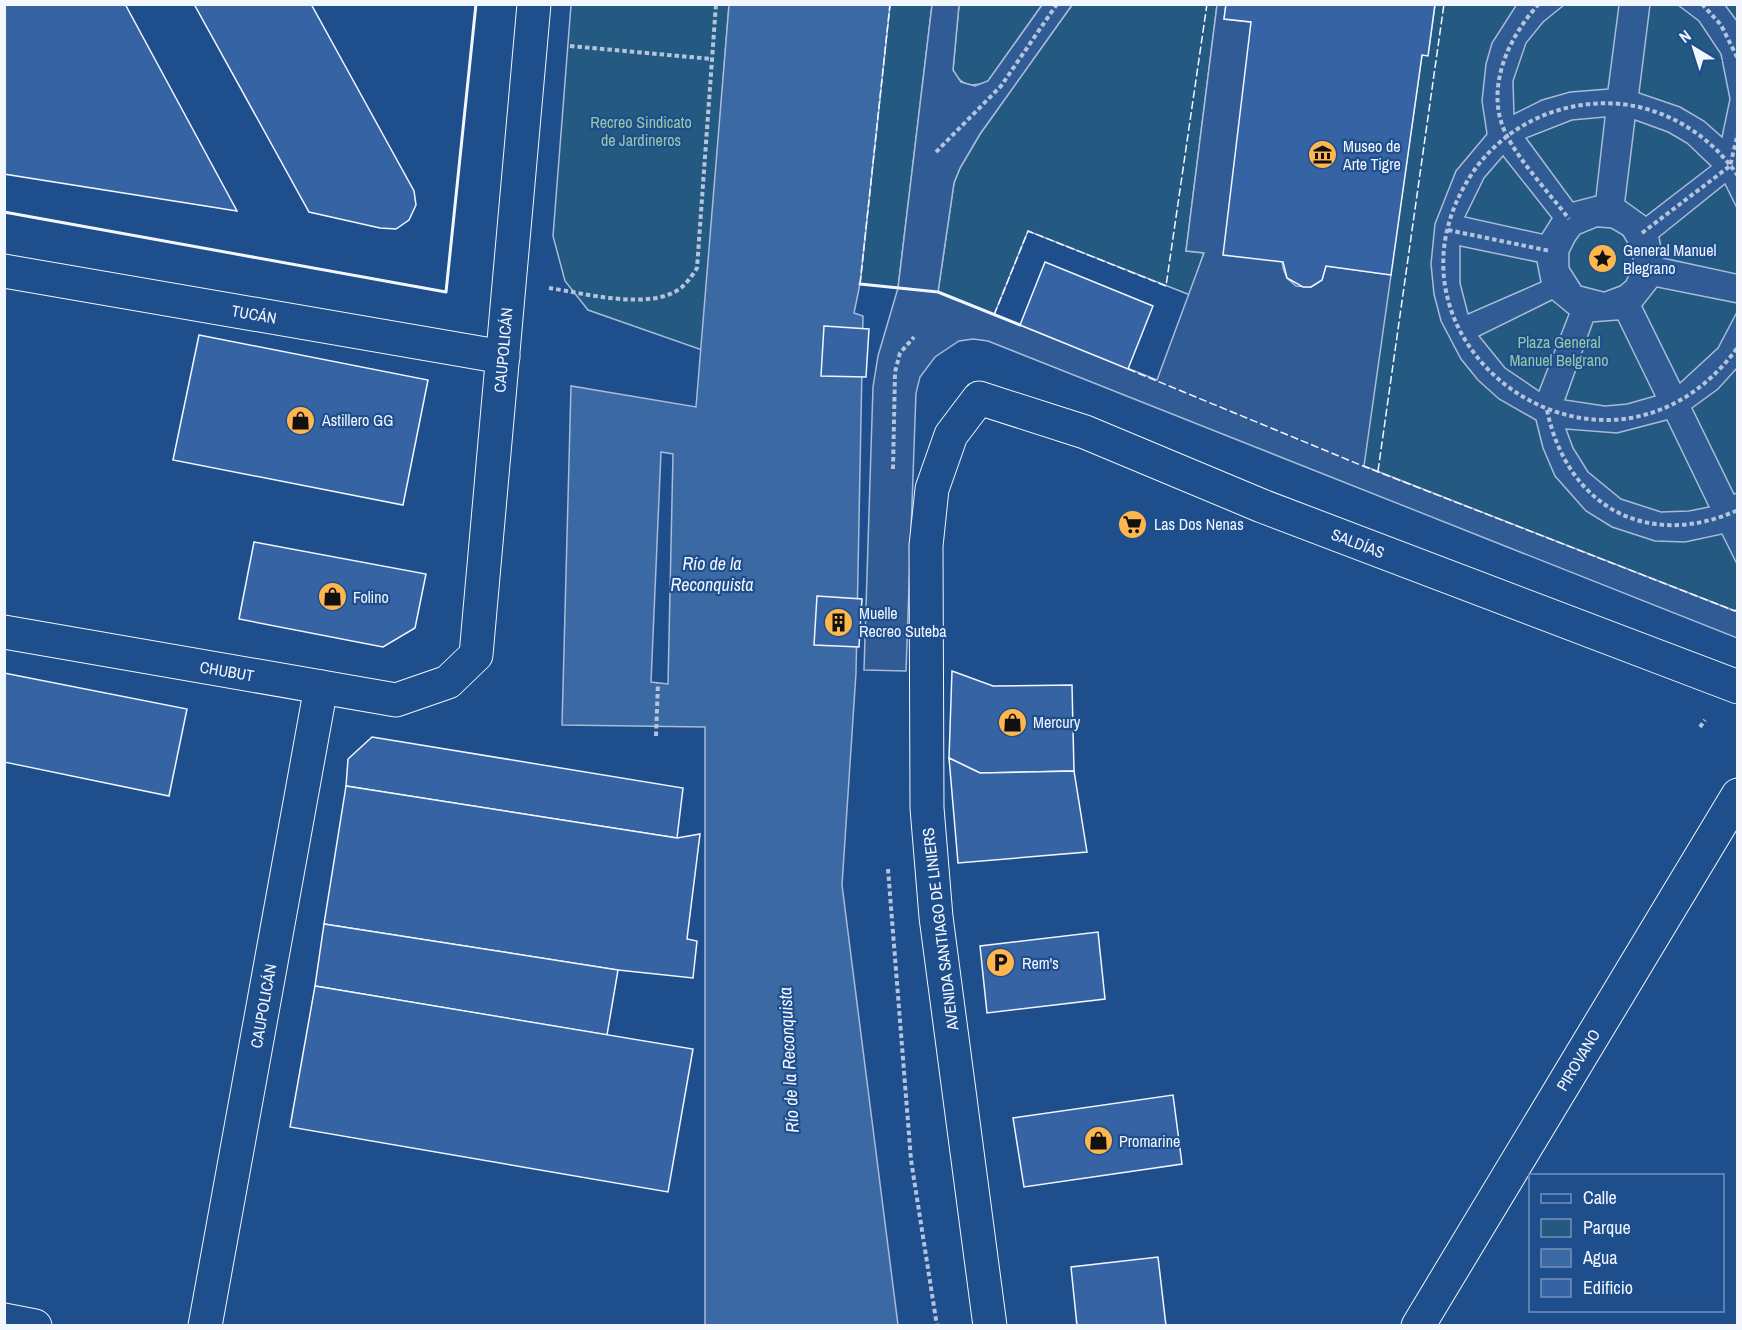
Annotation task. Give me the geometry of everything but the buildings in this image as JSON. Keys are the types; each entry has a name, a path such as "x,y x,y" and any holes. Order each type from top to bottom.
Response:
{"street":[{"name":"CAUPOLICÁN","path":"448,682 476,655 534,4"},
{"name":"TUCÁN","path":"4,271 503,357"},
{"name":"SALDÍAS","path":"979,398 1085,432 1262,506 1737,687"},
{"name":"AVENIDA SANTIAGO DE LINIERS","path":"979,398 951,435 932,489 926,546 927,808 936,916 990,1326"},
{"name":"CHUBUT","path":"4,632 396,700 448,682"},
{"name":"CAUPOLICÁN","path":"206,1326 321,687"},
{"name":"PIROVANO","path":"1418,1326 1737,795"},
{"path":"4,1320 35,1326"}],"path":[{"path":"510,282 628,299 660,298 682,287 697,268 716,4"},
{"path":"936,152 1001,86 1057,4"},
{"path":"1539,4 1526,19 1504,58 1499,103 1501,123 1506,136 1569,219"},
{"path":"1702,4 1721,25 1737,58"},
{"path":"530,43 712,59"},
{"path":"1737,176 1716,148 1681,123 1655,111 1627,104 1596,103 1562,109 1529,122 1506,136 1488,154 1467,182 1448,230 1446,281 1454,315 1461,332 1490,374 1518,395 1546,410 1565,416 1600,420 1648,413 1674,403 1699,388 1720,369 1737,347"},
{"path":"1642,233 1730,166 1737,133"},
{"path":"1448,230 1550,250"},
{"path":"1546,410 1556,442 1570,469 1588,491 1611,509 1651,524 1680,526 1709,522 1737,510"},
{"path":"656,736 658,683"}],"green space":[{"name":"Recreo Sindicato de Jardineros","path":"571,5 729,5 702,350 588,310 565,281 553,236"},
{"path":"890,5 932,5 898,288 860,284"},
{"path":"959,5 1042,5 988,81 973,85 959,79 953,70"},
{"path":"1072,5 1217,5 1186,251 1204,252 1190,295 1028,231 994,315 938,292 954,183 980,134"},
{"name":"Plaza General Manuel Belgrano","path":"1435,5 1737,5 1737,609 1735,611 1363,466 1422,55 1428,55"}],"shaded area":[{"path":"1517,4 1564,5 1543,22 1526,43 1513,81 1514,114 1542,100 1570,92 1608,89 1619,5 1650,5 1639,93 1680,107 1704,121 1722,137 1730,99 1721,54 1699,21 1678,5 1725,5 1737,21 1737,208 1725,184 1659,237 1663,258 1737,274 1737,303 1657,287 1642,306 1680,383 1718,348 1737,312 1737,368 1718,389 1692,408 1734,494 1737,493 1737,564 1722,534 1685,542 1655,541 1612,527 1586,511 1555,476 1543,448 1536,420 1499,399 1478,380 1461,359 1441,321 1434,294 1431,264 1435,224 1456,171 1487,134 1482,101 1486,64 1492,43","holes":["1605,117 1596,196 1573,202 1526,138 1572,120","1635,120 1668,132 1687,143 1711,166 1646,216 1625,201","1503,156 1552,218 1542,234 1465,217 1484,178","1597,227 1611,228 1623,235 1633,252 1633,266 1626,281 1604,292 1581,286 1569,267 1569,253 1580,234","1460,246 1537,262 1541,282 1468,314 1460,283","1552,300 1569,314 1539,391 1505,368 1479,336","1618,320 1655,396 1627,404 1605,406 1565,400 1593,322","1667,420 1709,507 1689,511 1661,512 1621,499 1588,472 1573,448 1566,429 1617,433"]},
{"path":"932,5 959,5 953,70 961,82 975,86 988,81 1042,5 1072,5 980,134 960,168 954,183 938,292 1157,380 1204,253 1186,251 1217,5 1226,5 1224,19 1251,22 1283,268 1287,278 1296,286 1311,287 1322,280 1326,266 1391,275 1364,466 1735,611 1737,609 1737,638 988,341 973,339 959,341 935,357 920,377 916,393 906,671 864,670 873,387 878,356 898,288"}],"water":[{"name":"Río de la Reconquista","path":"729,5 890,5 860,284 854,313 863,316 856,673 842,885 898,1325 705,1325 705,727 562,725 571,386 696,407"}],"pier":[{"path":"661,452 673,454 668,684 651,682"}],"fence":[{"path":"860,284 890,4"},
{"path":"994,315 1028,231 1166,286 1207,4"},
{"path":"1378,471 1444,4"},
{"path":"1128,369 1363,466 1735,611 1738,609"}],"wall":[{"path":"4,212 446,292 476,4"},
{"path":"860,284 938,292 1020,325"}],"place":[{"name":"Museo de Arte Tigre","path":"1322,155"},
{"name":"General Manuel Blegrano","path":"1602,259"},
{"name":"Astillero GG","path":"301,420"},
{"name":"Las Dos Nenas","path":"1133,524"},
{"name":"Folino","path":"332,597"},
{"name":"Muelle Recreo Suteba","path":"838,622"},
{"name":"Mercury","path":"1012,722"},
{"name":"Rem's","path":"1001,963"},
{"name":"Promarine","path":"1098,1141"}]}
